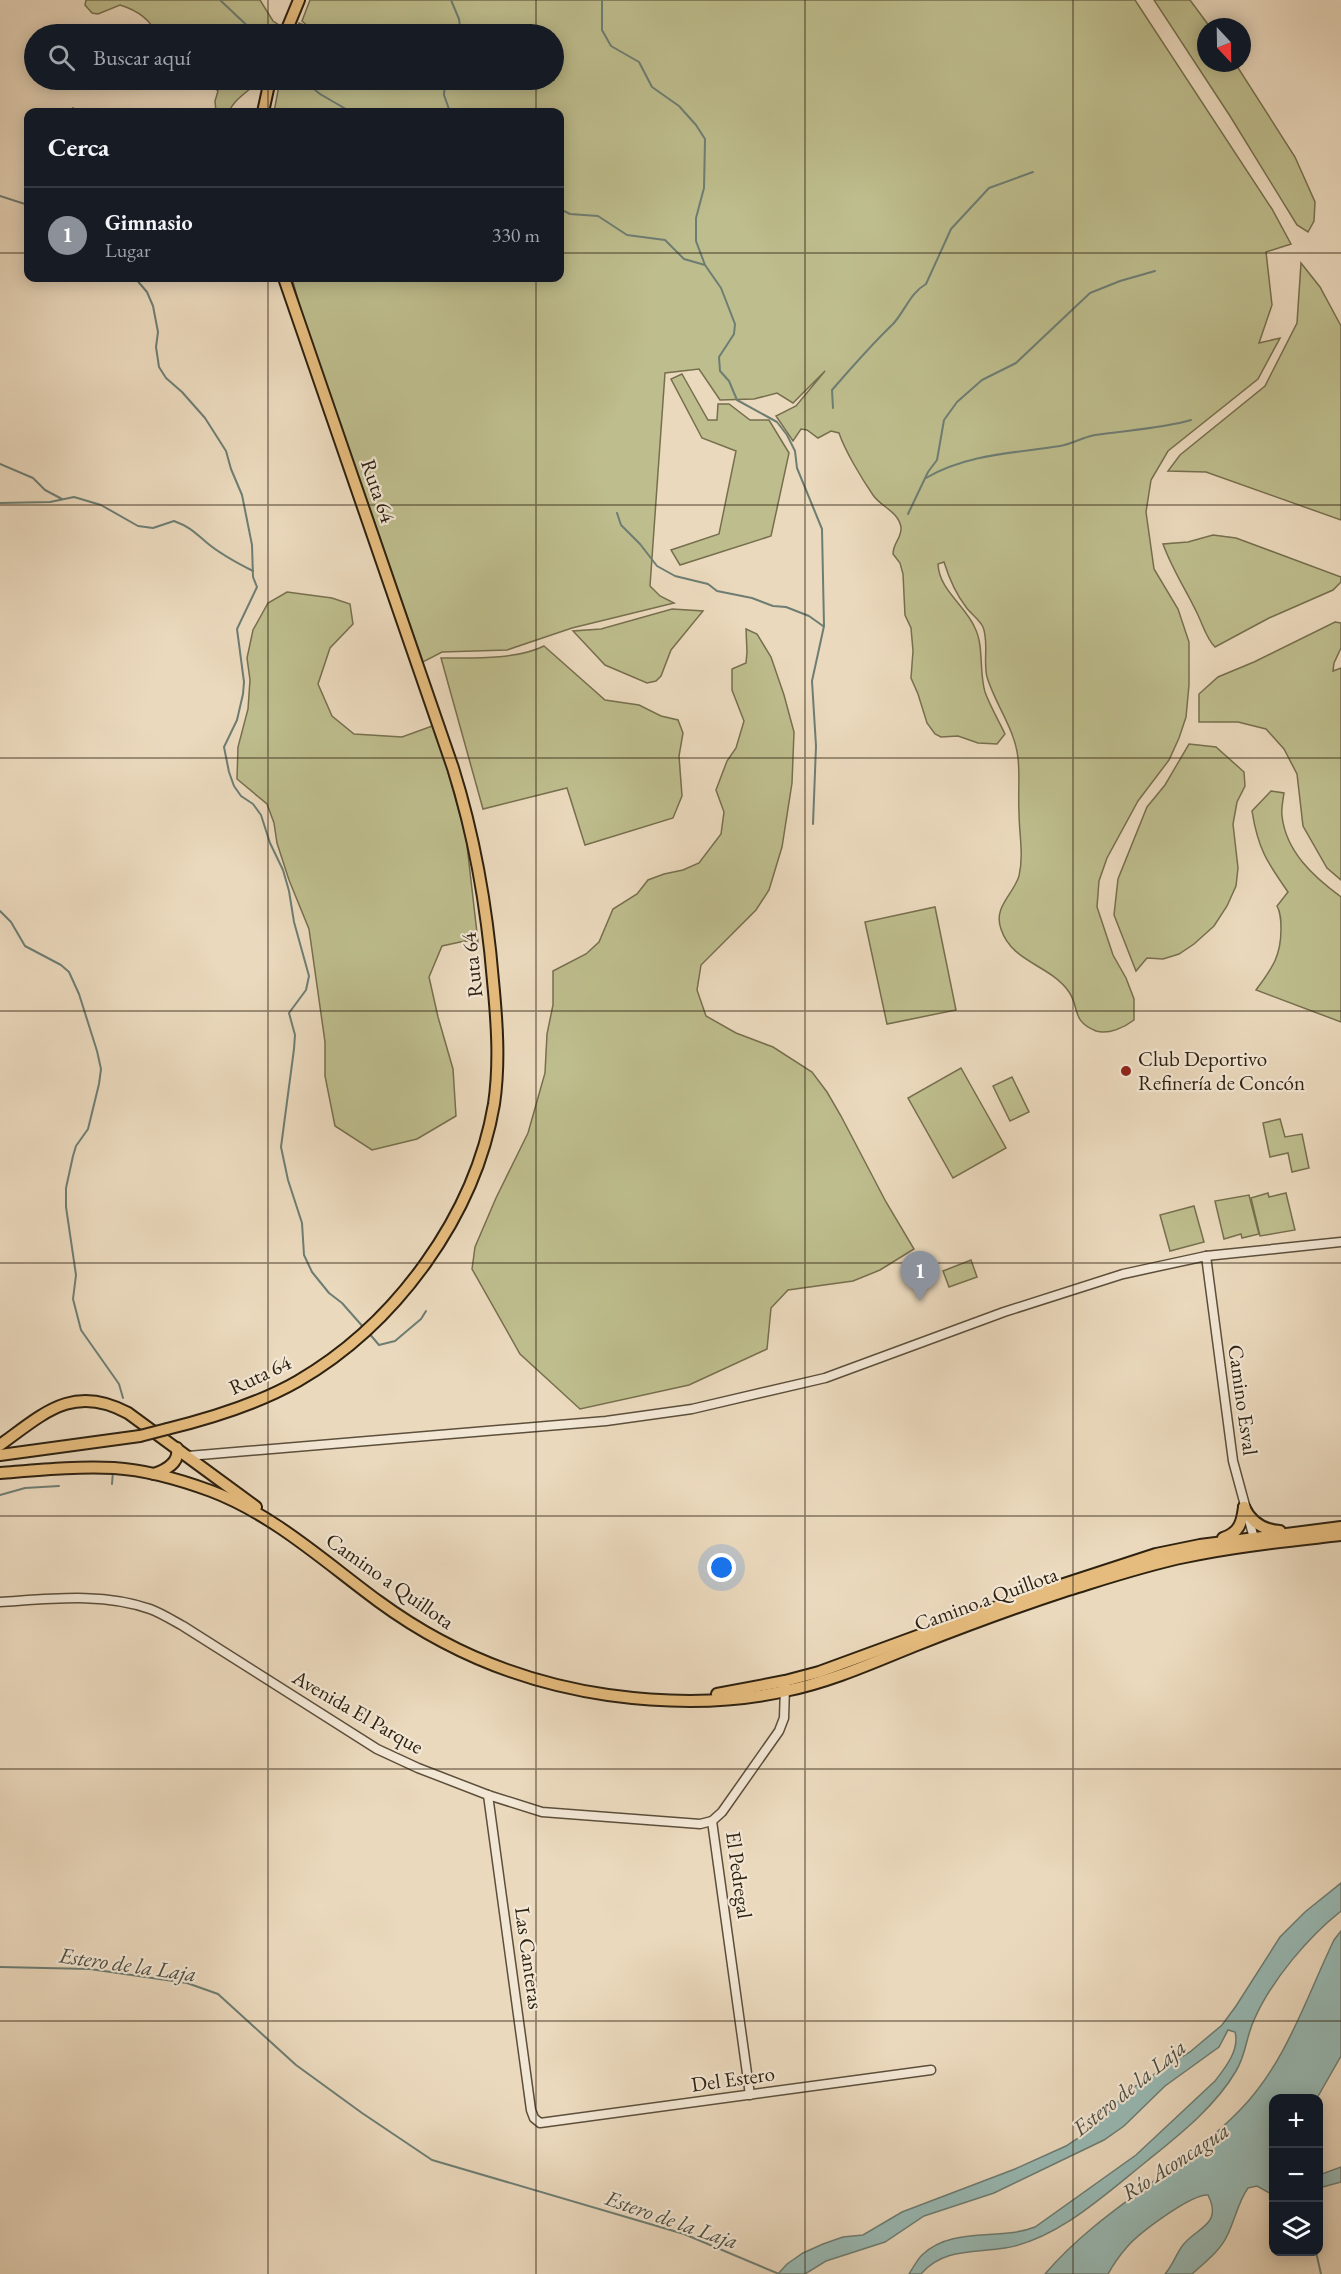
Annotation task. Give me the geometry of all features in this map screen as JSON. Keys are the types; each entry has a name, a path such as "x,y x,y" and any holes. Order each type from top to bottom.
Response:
{"main road":[{"path":"289,24 299,0"},
{"path":"264,108 268,90"},
{"name":"Ruta 64","path":"0,1457 166,1430 236,1409 298,1381 343,1349 390,1305 434,1251 461,1203 488,1134 496,1088 497,1032 484,895 470,826 453,768 285,282"},
{"path":"0,1445 53,1407 87,1400 116,1407 188,1456 288,1533"},
{"path":"154,1474 164,1470 175,1461 178,1454 177,1448"},
{"path":"0,1473 107,1468 154,1474 225,1497 288,1533"},
{"path":"1244,1507 1254,1521 1267,1529 1308,1531"},
{"path":"1200,1545 1237,1531 1242,1522 1244,1507"},
{"name":"Camino a Quillota","path":"288,1533 399,1616 475,1658 513,1673 561,1686 612,1696 675,1701 717,1700 838,1676 971,1624 1118,1574 1186,1556 1308,1531 1341,1527"},
{"name":"Camino a Quillota","path":"785,1686 1092,1574 1156,1554 1200,1545 1341,1535"}],"street":[{"path":"188,1456 606,1422 703,1407 825,1378 1062,1292 1123,1274 1206,1256 1341,1242"},
{"name":"Camino Esval","path":"1206,1256 1233,1461 1255,1542"},
{"name":"Avenida El Parque","path":"0,1602 98,1599 131,1603 152,1609 183,1626 377,1749 418,1768 488,1795 543,1812 700,1824 712,1821"},
{"name":"El Pedregal","path":"750,2095 712,1821 722,1812 779,1731 784,1718 785,1686"},
{"name":"Las Canteras","path":"488,1795 531,2110 534,2118 540,2123"},
{"name":"Del Estero","path":"540,2123 931,2070"}],"shaded area":[{"path":"86,0 260,0 273,21 278,24 150,24 142,15 120,5 98,14 92,13 85,5"},
{"path":"310,0 1135,0 1272,209 1291,244 1266,252 1272,305 1259,343 1280,338 1258,379 1168,451 1151,480 1146,512 1154,569 1178,609 1189,642 1189,685 1186,717 1169,760 1138,801 1107,858 1099,881 1097,907 1113,955 1126,978 1134,999 1134,1020 1121,1028 1106,1032 1088,1027 1079,1018 1069,992 1061,983 1023,957 1006,940 999,921 1000,914 1019,876 1021,860 1019,765 1013,737 987,677 985,633 980,622 959,596 944,562 938,564 943,582 971,620 978,635 985,692 1005,734 997,744 978,743 958,736 941,737 935,734 927,723 911,678 913,651 911,628 905,615 903,574 900,563 893,554 901,531 899,522 893,513 873,495 849,456 839,433 831,431 818,438 807,430 801,429 793,441 776,416 796,406 825,371 793,403 777,393 754,399 720,400 699,369 665,373 650,586 660,596 674,603 572,628 507,650 442,652 423,662 301,311 293,282 564,282 564,108 275,108 278,90 564,90 564,24 306,24 302,21"},
{"path":"1154,0 1190,0 1203,18 1197,18 1197,66"},
{"path":"1201,72 1241,72 1295,157 1315,202 1314,221 1308,232 1297,225"},
{"path":"249,90 231,108 216,108 218,91"},
{"path":"1301,263 1320,287 1341,326 1341,520 1206,472 1168,471 1180,455 1265,386 1297,323"},
{"path":"682,374 708,420 717,420 718,404 729,404 750,420 769,420 789,453 771,536 680,565 671,550 719,534 736,451 702,438 671,379"},
{"path":"1213,535 1236,538 1341,577 1341,582 1333,590 1269,618 1215,647 1163,544 1188,542"},
{"path":"287,592 332,598 350,604 353,624 330,648 318,684 332,716 354,734 402,737 435,725 466,837 478,942 465,941 442,946 429,977 453,1069 456,1116 417,1139 372,1150 335,1126 325,1076 325,1042 309,929 289,880 267,804 237,779 238,747 248,709 250,680 247,658 253,630 268,603"},
{"path":"672,609 703,611 671,650 661,676 656,681 647,683 605,665 573,631 601,629"},
{"path":"1335,622 1341,623 1341,648 1333,671 1341,668 1341,880 1327,868 1303,826 1297,774 1284,749 1266,729 1238,722 1199,722 1199,694 1218,677"},
{"path":"746,629 757,634 771,657 784,695 794,732 792,783 782,847 769,890 756,910 701,965 697,990 706,1016 736,1033 773,1047 812,1072 841,1116 886,1202 914,1249 880,1270 853,1281 788,1290 771,1308 767,1349 689,1385 580,1409 520,1354 472,1269 475,1247 528,1133 545,1073 547,1034 553,1005 553,971 586,954 599,942 613,909 637,894 648,880 699,863 721,834 724,812 716,790 727,761 736,748 744,721 732,690 732,669 746,663"},
{"path":"544,646 605,700 639,705 661,716 678,720 683,733 679,756 682,796 673,818 585,845 567,788 483,809 441,658 507,656 533,651"},
{"path":"1189,744 1216,747 1244,772 1245,786 1237,802 1233,824 1238,868 1236,886 1214,926 1194,944 1179,954 1163,959 1147,958 1136,971 1114,915 1118,879 1147,807 1165,785"},
{"path":"1271,791 1284,793 1282,816 1289,841 1295,852 1321,881 1341,897 1341,1022 1256,990 1277,955 1281,926 1277,906 1288,892 1264,854 1252,811"},
{"path":"935,907 956,1010 887,1024 865,922"},
{"path":"961,1068 1006,1148 953,1178 908,1098"},
{"path":"1012,1077 1029,1112 1010,1121 993,1086"},
{"path":"1280,1119 1285,1137 1302,1134 1309,1168 1292,1172 1288,1153 1270,1157 1263,1123"},
{"path":"1268,1193 1269,1197 1286,1193 1295,1230 1260,1236 1251,1198"},
{"path":"1249,1195 1259,1234 1242,1238 1241,1234 1224,1239 1215,1201"},
{"path":"1194,1206 1204,1242 1170,1251 1160,1215"},
{"path":"971,1260 977,1277 949,1287 943,1271"}],"water":[{"path":"1341,1883 1341,1911 1303,1947 1270,1990 1251,2026 1239,2065 1218,2097 1196,2120 1080,2214 1044,2236 1005,2248 949,2256 939,2260 921,2274 909,2274 922,2255 947,2240 1021,2231 1035,2227 1136,2155 1215,2081 1234,2052 1235,2032 1228,2030 1219,2047 1165,2086 1124,2126 1104,2140 994,2193 924,2216 885,2242 826,2261 805,2274 778,2274 787,2264 803,2253 843,2237 863,2235 902,2212 1015,2169 1066,2146 1084,2134 1097,2124 1129,2090 1190,2052 1222,2025 1280,1937 1305,1912"},
{"path":"1341,1931 1341,2056 1319,2094 1269,2094 1269,2193 1257,2186 1248,2188 1224,2241 1192,2274 1165,2274 1183,2245 1210,2219 1212,2205 1208,2195 1200,2196 1178,2207 1142,2233 1124,2250 1108,2274 1045,2274 1090,2230 1217,2132 1256,2092 1283,2051 1334,1940"},
{"path":"1341,2167 1341,2182 1323,2187 1323,2174"}],"waterway":[{"path":"220,0 245,24"},
{"path":"451,0 460,24"},
{"path":"602,0 602,30 611,46 639,62 652,87 679,106 705,139 704,188 696,218 696,241 705,265 721,288 735,324 734,334 719,357 720,371 729,381 737,400 777,422 787,435 795,451 797,468 822,529 824,626 812,681 816,746 813,824"},
{"path":"315,90 344,108"},
{"path":"444,90 449,108"},
{"path":"833,408 832,390 893,324 916,292 926,284 951,229 989,188 1033,172"},
{"path":"0,196 24,204"},
{"path":"564,211 570,214 598,216 627,235 665,240 684,259 705,265"},
{"path":"908,514 928,472 937,460 944,420 957,402 982,380 1016,363 1090,293 1155,271"},
{"path":"138,282 147,292 153,306 158,332 156,347 159,367 166,378 205,418 226,451 242,495 252,545 253,577 257,587 237,629 244,682 243,694 237,720 224,747 234,786 261,815 270,843 283,870 309,976 306,990 289,1013 295,1035 281,1147 288,1180 302,1223 304,1255 312,1272 329,1293 342,1303 364,1328"},
{"path":"926,478 975,459 1060,446 1095,435 1191,420"},
{"path":"0,464 33,478 45,490 62,499"},
{"path":"0,503 50,502 74,497 101,505 138,526 153,528 174,521 192,530 211,546 253,571"},
{"path":"617,513 621,525 657,566 675,576 708,584 717,591 752,598 773,606 786,607 809,616 823,626"},
{"path":"0,911 11,922 25,946 61,965 69,972 79,994 97,1051 101,1069 99,1084 88,1129 76,1146 73,1156 66,1188 66,1207 76,1275 73,1299 81,1330 119,1384 123,1398"},
{"path":"368,1332 379,1345 395,1341 421,1319 426,1311"},
{"path":"112,1484 113,1471"},
{"path":"0,1495 25,1488 59,1486"},
{"name":"Estero de la Laja","path":"0,1967 90,1969 187,1983 218,1994 296,2065 432,2160 684,2234 779,2274"},
{"path":"1317,2256 1321,2274"}],"place":[{"name":"Club Deportivo Refinería de Concón","path":"1126,1071"},
{"name":"Gimnasio","path":"920,1301"}],"water label":[{"name":"Río Aconcagua","path":"1175,2161"}]}
